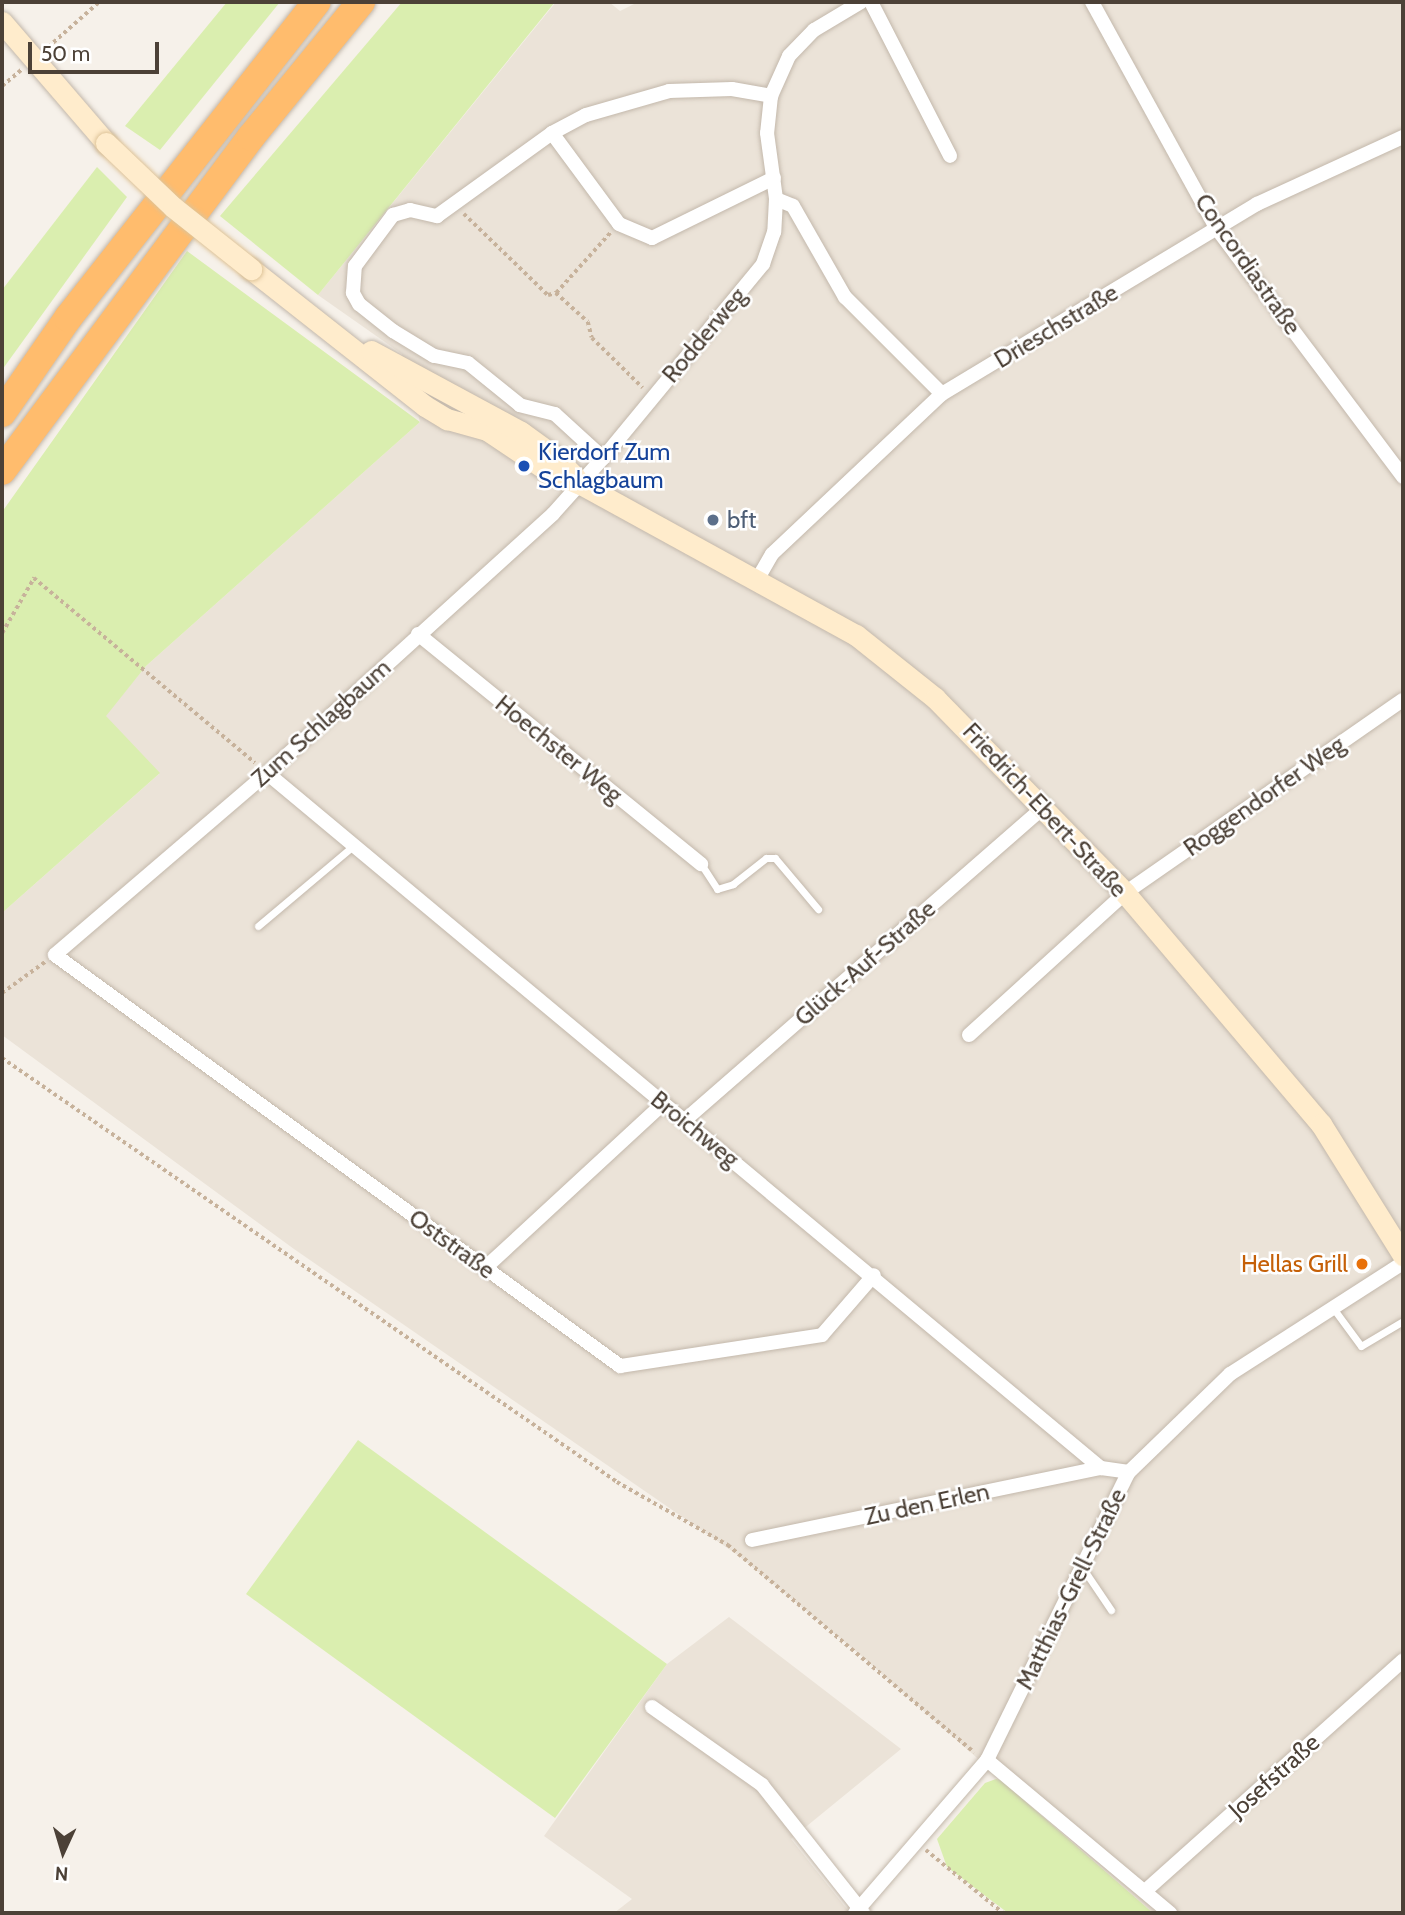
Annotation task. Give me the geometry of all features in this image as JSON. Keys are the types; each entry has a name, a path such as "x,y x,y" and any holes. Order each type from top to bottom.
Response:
{"highway":[{"path":"2,413 68,318 317,2"},
{"path":"2,471 251,136 361,2"}],"main road":[{"name":"Friedrich-Ebert-Straße","path":"2,22 106,143 173,207 330,330 521,432 554,456 581,484 856,635 935,698 1045,806 1125,893 1321,1124 1401,1243"}],"street":[{"name":"Rodderweg","path":"581,484 763,264 774,232 776,200 768,133 771,96 789,56 814,30 861,2"},
{"path":"871,2 950,156"},
{"name":"Concordiastraße","path":"1092,2 1217,229 1403,477"},
{"path":"603,457 555,414 520,405 468,363 434,356 359,304 353,293 355,266 393,215 410,210 437,216 552,133 595,112 669,91 732,89 771,96"},
{"path":"552,133 619,224 652,238 774,178"},
{"name":"Drieschstraße","path":"757,580 772,554 942,394 1257,204 1403,137"},
{"path":"776,200 793,206 845,297 942,394"},
{"name":"Zum Schlagbaum","path":"55,955 267,773 553,514 581,484"},
{"name":"Hoechster Weg","path":"418,634 701,863"},
{"name":"Roggendorfer Weg","path":"969,1035 1125,893 1403,700"},
{"name":"Broichweg","path":"267,773 874,1275 1101,1468"},
{"name":"Glück-Auf-Straße","path":"685,1120 1045,806"},
{"name":"Oststraße","path":"55,955 620,1366 821,1335 874,1275"},
{"path":"485,1268 664,1103"},
{"name":"Matthias-Grell-Straße","path":"860,1912 987,1760 1080,1566 1129,1472 1230,1374 1403,1263"},
{"path":"1101,1468 1129,1472"},
{"name":"Zu den Erlen","path":"752,1540 1101,1468"},
{"name":"Josefstraße","path":"1145,1891 1403,1660"},
{"path":"652,1707 762,1785 860,1912"},
{"path":"987,1760 1170,1913"}],"lane":[{"path":"258,926 354,845"},
{"path":"701,863 717,889 733,884 766,858 775,858 818,909"},
{"path":"1333,1308 1361,1346 1403,1321"},
{"path":"1080,1566 1111,1610"}],"path":[{"path":"2,86 99,2"},
{"path":"453,203 548,295 556,293 619,224"},
{"path":"556,293 588,322 592,338 651,397"},
{"path":"2,633 34,578 267,773"},
{"path":"2,993 55,955"},
{"path":"2,1058 617,1482 728,1545 987,1760"},
{"path":"919,1844 1003,1913"}],"shaded area":[{"path":"556,2 609,2 620,11 638,2 1403,2 1403,1913 1153,1913 859,1654 739,1556 294,1249 2,1035 2,913 159,774 105,716 146,666 420,422 402,354 318,295"},
{"path":"729,1617 901,1749 791,1839 850,1913 614,1913 632,1899 544,1836 667,1664"}],"green space":[{"path":"227,2 280,2 160,150 125,126"},
{"path":"402,2 555,2 318,295 220,216"},
{"path":"97,167 127,197 2,370 2,290"},
{"path":"187,251 420,422 146,666 106,716 160,773 2,913 2,512"},
{"path":"358,1440 667,1664 555,1818 246,1594"},
{"path":"1001,1780 1153,1913 1008,1913 947,1867 937,1839 985,1783"}],"place":[{"name":"Kierdorf Zum Schlagbaum","path":"524,466"},
{"name":"bft","path":"713,520"},
{"name":"Hellas Grill","path":"1362,1264"}]}
